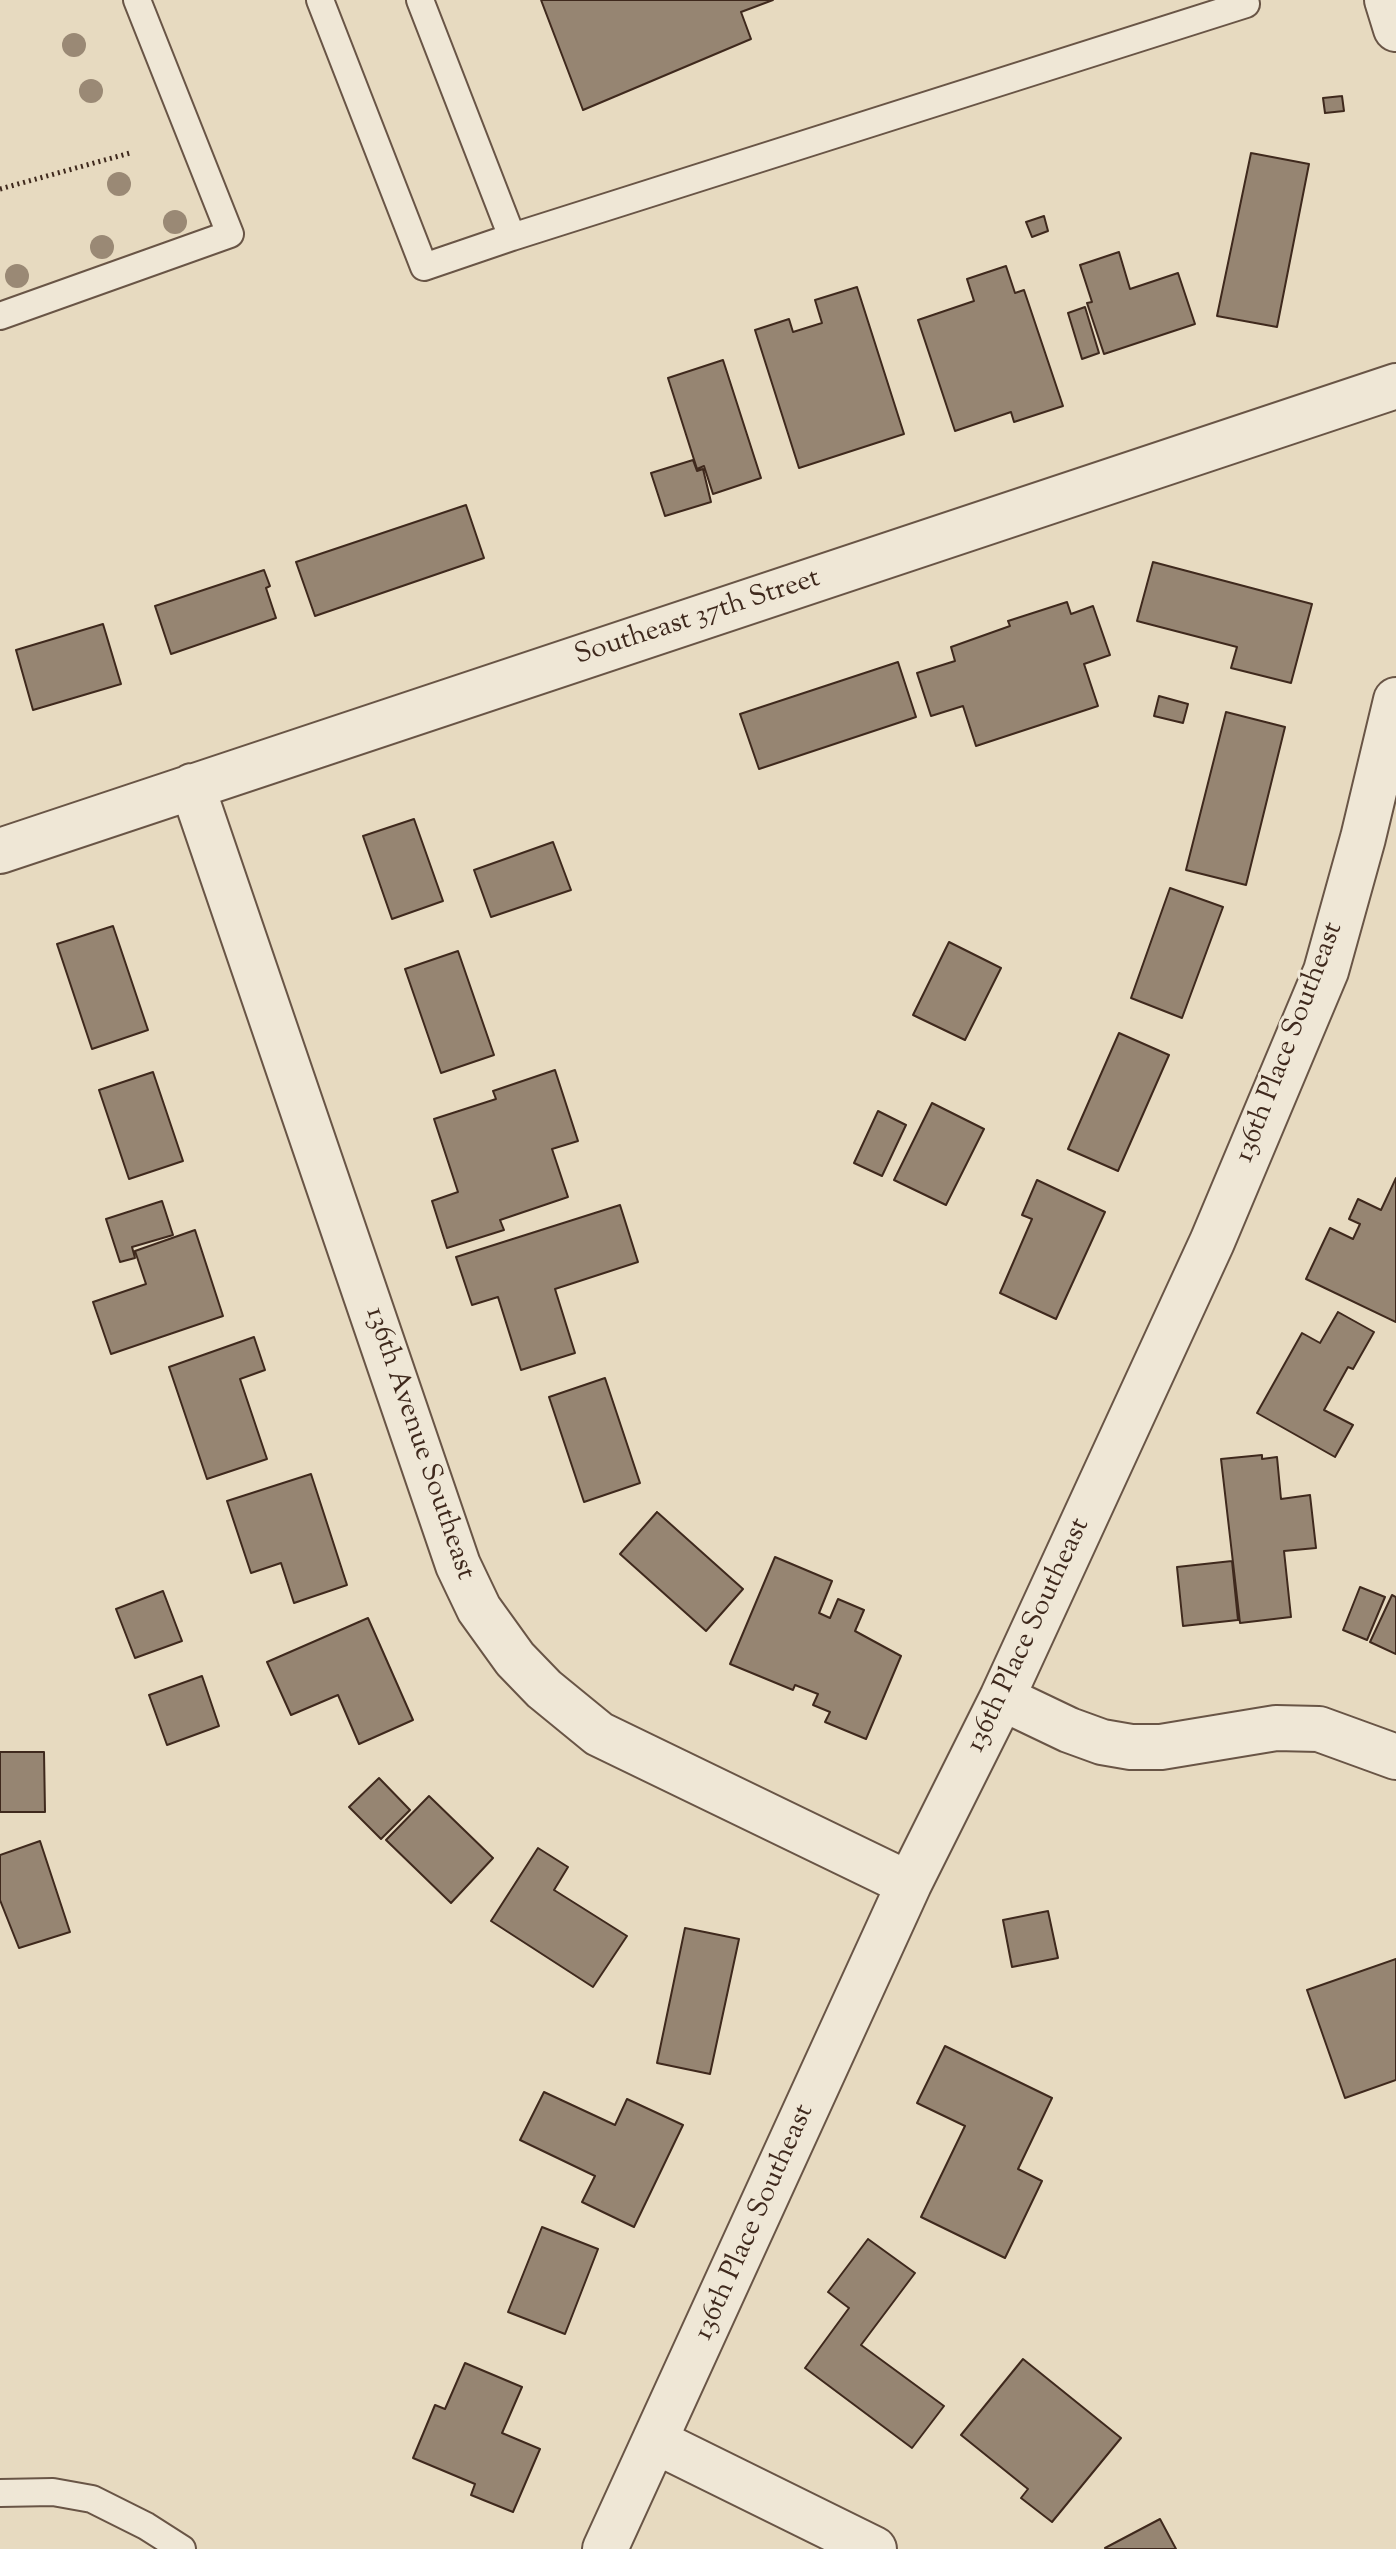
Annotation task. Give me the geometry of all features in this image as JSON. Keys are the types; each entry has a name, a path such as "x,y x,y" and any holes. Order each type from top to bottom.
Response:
{"street":[{"path":"1387,0 1396,29"},
{"name":"Southeast 37th Street","path":"0,851 1396,386"},
{"name":"136th Place Southeast","path":"605,2549 657,2442 909,1884 1002,1698 1212,1242 1326,971 1363,838 1396,700"},
{"name":"136th Avenue Southeast","path":"192,786 458,1565 479,1609 534,1679 599,1734 909,1884"},
{"path":"1002,1698 1069,1730 1102,1742 1131,1747 1161,1747 1276,1728 1319,1729 1396,1757"},
{"path":"657,2442 874,2549"}],"lane":[{"path":"0,316 230,234 137,0"},
{"path":"320,0 424,267 1246,4 1245,0"},
{"path":"420,0 512,237"},
{"path":"0,2493 53,2492 92,2499 146,2526 182,2549"}],"path":[{"path":"0,189 130,153"}],"building":[{"path":"541,0 773,0 741,12 751,39 583,110"},
{"path":"1342,96 1344,111 1325,113 1323,98"},
{"path":"1251,153 1309,164 1277,327 1217,316"},
{"path":"1044,216 1048,231 1032,237 1026,222"},
{"path":"1119,252 1130,289 1178,273 1195,324 1104,354 1087,303 1092,302 1080,265"},
{"path":"1006,266 1015,293 1024,290 1063,406 1014,422 1011,412 955,431 918,320 974,301 967,279"},
{"path":"857,287 904,434 799,468 755,330 789,319 793,332 822,323 815,300"},
{"path":"1085,307 1099,353 1082,359 1068,313"},
{"path":"723,360 761,478 713,494 704,466 697,469 668,378"},
{"path":"693,460 697,471 703,469 711,502 665,516 651,473"},
{"path":"466,505 484,558 315,616 296,562"},
{"path":"1153,562 1312,604 1291,683 1231,668 1237,647 1137,621"},
{"path":"264,570 270,586 266,588 276,618 171,654 155,606"},
{"path":"1067,602 1071,614 1093,606 1110,655 1084,664 1098,706 976,746 963,706 931,716 917,673 955,661 951,647 1010,626 1008,621"},
{"path":"103,624 121,684 33,710 16,650"},
{"path":"898,662 916,717 759,769 740,714"},
{"path":"1159,696 1188,704 1183,723 1154,716"},
{"path":"1226,712 1285,727 1246,885 1186,870"},
{"path":"414,819 443,901 392,919 363,836"},
{"path":"553,842 571,890 491,917 474,870"},
{"path":"1170,888 1223,907 1182,1018 1131,998"},
{"path":"113,926 148,1030 92,1049 57,944"},
{"path":"949,942 1001,968 965,1040 913,1015"},
{"path":"458,951 494,1055 441,1073 405,969"},
{"path":"1119,1033 1169,1055 1118,1171 1068,1149"},
{"path":"555,1070 578,1141 552,1149 568,1197 500,1220 504,1230 447,1248 432,1201 458,1192 434,1119 496,1099 493,1091"},
{"path":"153,1072 183,1161 129,1179 99,1090"},
{"path":"932,1103 984,1129 946,1205 894,1180"},
{"path":"878,1111 906,1125 882,1176 854,1163"},
{"path":"1396,1178 1396,1322 1306,1279 1330,1228 1353,1239 1360,1224 1349,1219 1358,1199 1381,1210"},
{"path":"1037,1180 1105,1212 1056,1319 1000,1293 1032,1219 1022,1215"},
{"path":"162,1201 173,1235 132,1247 135,1258 120,1262 106,1219"},
{"path":"620,1205 638,1262 555,1289 575,1353 521,1370 498,1297 472,1305 456,1257"},
{"path":"195,1230 223,1316 111,1354 93,1302 146,1284 135,1251"},
{"path":"1338,1312 1374,1332 1353,1369 1348,1367 1324,1410 1353,1425 1335,1457 1257,1413 1302,1333 1320,1343"},
{"path":"254,1337 265,1370 240,1379 267,1459 207,1479 169,1367"},
{"path":"605,1378 640,1483 584,1502 549,1397"},
{"path":"1262,1455 1262,1459 1277,1457 1281,1499 1310,1495 1316,1548 1284,1551 1291,1617 1240,1623 1221,1459"},
{"path":"311,1474 347,1585 294,1603 281,1563 251,1573 227,1501"},
{"path":"657,1512 743,1589 706,1631 620,1554"},
{"path":"775,1557 832,1581 819,1613 830,1618 838,1599 864,1610 855,1631 901,1656 866,1739 825,1722 830,1712 813,1705 818,1694 795,1685 793,1690 730,1664"},
{"path":"1232,1561 1238,1620 1183,1626 1177,1567"},
{"path":"1360,1587 1385,1597 1367,1640 1343,1630"},
{"path":"163,1591 182,1641 135,1658 116,1609"},
{"path":"1392,1595 1396,1597 1396,1654 1370,1642"},
{"path":"368,1618 413,1720 359,1744 338,1695 291,1715 267,1662"},
{"path":"202,1676 219,1726 167,1745 149,1695"},
{"path":"0,1752 44,1752 45,1812 0,1812"},
{"path":"379,1778 410,1810 381,1839 349,1807"},
{"path":"429,1796 493,1858 451,1903 386,1840"},
{"path":"40,1841 70,1932 19,1948 0,1900 0,1855"},
{"path":"538,1848 568,1867 554,1890 627,1936 593,1987 491,1921"},
{"path":"1048,1911 1058,1958 1012,1967 1003,1920"},
{"path":"685,1928 739,1939 710,2074 657,2063"},
{"path":"1396,1959 1396,2080 1345,2098 1307,1990"},
{"path":"945,2046 1052,2098 1018,2169 1042,2181 1005,2258 921,2217 965,2126 917,2103"},
{"path":"544,2092 615,2125 627,2099 683,2125 634,2227 582,2202 595,2176 520,2140"},
{"path":"542,2227 598,2249 565,2334 508,2312"},
{"path":"868,2239 915,2273 861,2345 944,2406 912,2448 805,2368 849,2308 828,2292"},
{"path":"1023,2359 1121,2438 1052,2522 1021,2498 1028,2489 961,2435"},
{"path":"465,2363 522,2387 502,2433 540,2449 513,2512 471,2495 475,2484 413,2458 435,2405 445,2409"},
{"path":"1160,2519 1176,2549 1105,2548"}]}
